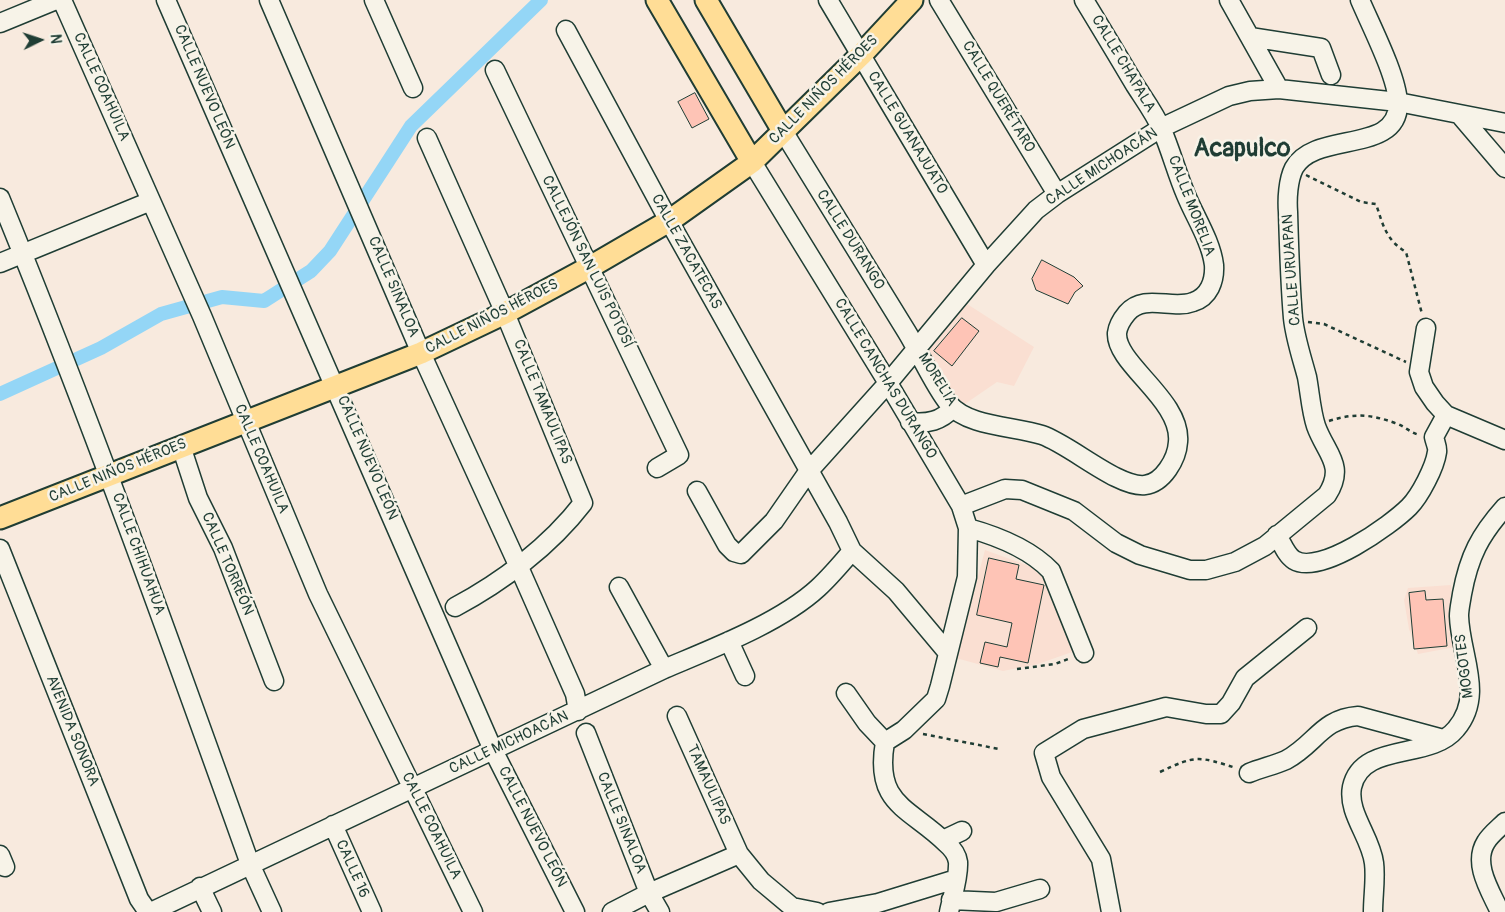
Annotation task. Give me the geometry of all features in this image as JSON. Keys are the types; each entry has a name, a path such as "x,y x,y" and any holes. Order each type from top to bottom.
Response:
{"main road":[{"name":"CALLE CANCHAS DURANGO","path":"657,0 752,162"},
{"path":"706,0 783,131"},
{"name":"CALLE NIÑOS HÉROES","path":"0,518 421,353 505,313 590,267 669,221 752,162 861,55 912,0"}],"street":[{"path":"0,23 56,0"},
{"name":"CALLE COAHUILA","path":"62,0 202,316 244,422 318,594 473,912"},
{"name":"CALLE NUEVO LEÓN","path":"166,0 300,310 336,386 493,750 575,912"},
{"name":"CALLE SINALOA","path":"269,0 390,276 421,353 518,564 575,694 578,710"},
{"path":"374,0 413,88"},
{"name":"CALLE GUANAJUATO","path":"828,0 986,266"},
{"name":"CALLE QUERÉTARO","path":"940,0 1057,194"},
{"name":"CALLE CHAPALA","path":"1084,0 1161,128"},
{"path":"1229,0 1279,89"},
{"path":"1294,169 1301,159 1313,152 1381,133 1391,127 1396,116 1398,102 1391,74 1360,0"},
{"name":"CALLE ZACATECAS","path":"566,30 669,221 808,472 838,522 852,551"},
{"path":"1250,37 1321,48 1331,75"},
{"name":"CALLEJÓN SAN LUIS POTOSÍ","path":"495,70 679,455 657,468"},
{"name":"CALLE MICHOACÁN","path":"697,491 727,545 734,552 741,554 774,521 808,472 888,383 986,266 1036,210 1057,194 1161,128 1229,96 1250,91 1279,89 1341,94 1398,102 1505,123"},
{"path":"1459,114 1505,168"},
{"name":"CALLE MORELIA","path":"955,410 986,424 1042,435 1080,454 1126,483 1143,485 1155,483 1169,467 1178,442 1175,426 1159,395 1121,350 1117,331 1121,320 1131,308 1140,304 1186,305 1197,301 1206,294 1212,283 1214,266 1209,247 1184,192 1161,128"},
{"name":"CALLE DURANGO","path":"783,131 917,349"},
{"name":"CALLE TAMAULIPAS","path":"426,138 505,313 583,503 534,554 518,564"},
{"name":"CALLE CANCHAS DURANGO","path":"752,162 961,506 968,528 967,577 936,699 904,730 885,742"},
{"name":"CALLE URUAPAN","path":"961,506 1005,489 1022,490 1074,511 1116,543 1140,555 1190,570 1206,570 1235,562 1264,546 1327,495 1333,485 1336,473 1334,463 1316,425 1293,320 1287,200 1294,169"},
{"name":"CALLE CHIHUAHUA","path":"0,198 73,379 250,864 272,912"},
{"path":"0,262 151,201"},
{"path":"1426,328 1419,372 1424,386 1435,403 1446,415 1505,440"},
{"name":"MORELIA","path":"917,349 955,410"},
{"path":"910,422 923,423 933,421 955,410"},
{"path":"1277,535 1287,553 1294,560 1306,564 1321,561 1366,540 1410,507 1424,486 1437,452 1434,437 1446,415"},
{"name":"CALLE TORREÓN","path":"181,446 198,498 223,548 274,681"},
{"name":"MOGOTES","path":"1373,912 1374,862 1352,802 1352,787 1358,773 1366,764 1376,758 1426,747 1455,731 1470,707 1471,691 1459,616 1471,556 1486,529 1505,507"},
{"path":"968,528 1008,542 1041,561 1051,571 1084,653"},
{"name":"AVENIDA SONORA","path":"0,549 139,899 149,912"},
{"path":"852,551 896,591 948,653"},
{"name":"CALLE MICHOACÁN","path":"149,912 664,669 729,641 792,608 817,589 852,551"},
{"path":"455,607 482,592 518,564"},
{"path":"619,587 664,669"},
{"path":"1112,912 1101,859 1051,777 1044,753 1083,729 1166,706 1206,714 1221,714 1231,703 1245,678 1307,628"},
{"path":"729,641 745,676"},
{"path":"846,693 867,723 885,742 882,771 887,788 898,805 953,849 958,862 950,906 995,907 1040,889"},
{"name":"TAMAULIPAS","path":"677,716 739,854"},
{"path":"1249,773 1286,760 1332,722 1344,717 1358,716 1442,739"},
{"name":"CALLE SINALOA","path":"586,733 649,893 660,912"},
{"path":"1500,912 1482,870 1482,854 1486,842 1505,822"},
{"name":"CALLE 16","path":"333,825 372,912"},
{"path":"943,840 962,831"},
{"path":"612,912 649,893 739,854 761,881 792,907 817,912"},
{"path":"829,912 879,908 956,879"},
{"path":"200,888 212,912"}],"path":[{"path":"1294,169 1361,202 1376,204 1385,233 1394,245 1406,252 1426,328"},
{"path":"1293,320 1324,324 1395,356 1419,372"},
{"path":"1316,425 1344,416 1363,414 1397,423 1412,434 1434,437"},
{"path":"1017,669 1054,664 1084,653"},
{"path":"904,730 999,749"},
{"path":"1160,772 1188,759 1204,758 1249,773"}],"shaded area":[{"path":"964,302 1034,347 1014,386 997,382 959,408 925,349"},
{"path":"985,550 1046,572 1075,651 1038,664 1003,671 956,658"},
{"path":"1451,585 1455,647 1418,654 1409,629 1404,600 1408,588"}],"building":[{"path":"695,93 709,119 692,128 678,102"},
{"path":"1042,260 1074,277 1083,286 1075,292 1068,304 1036,290 1032,279"},
{"path":"962,318 979,331 952,366 934,351"},
{"path":"989,558 1019,565 1016,579 1044,585 1028,663 1000,657 998,667 980,663 985,642 1007,647 1012,623 977,615"},
{"path":"1425,591 1426,600 1443,599 1447,646 1414,649 1409,593"}],"waterway":[{"path":"0,394 101,348 161,314 222,297 264,301 311,271 330,251 411,126 541,0"}],"district":[{"name":"Acapulco","path":"1242,150"}]}
